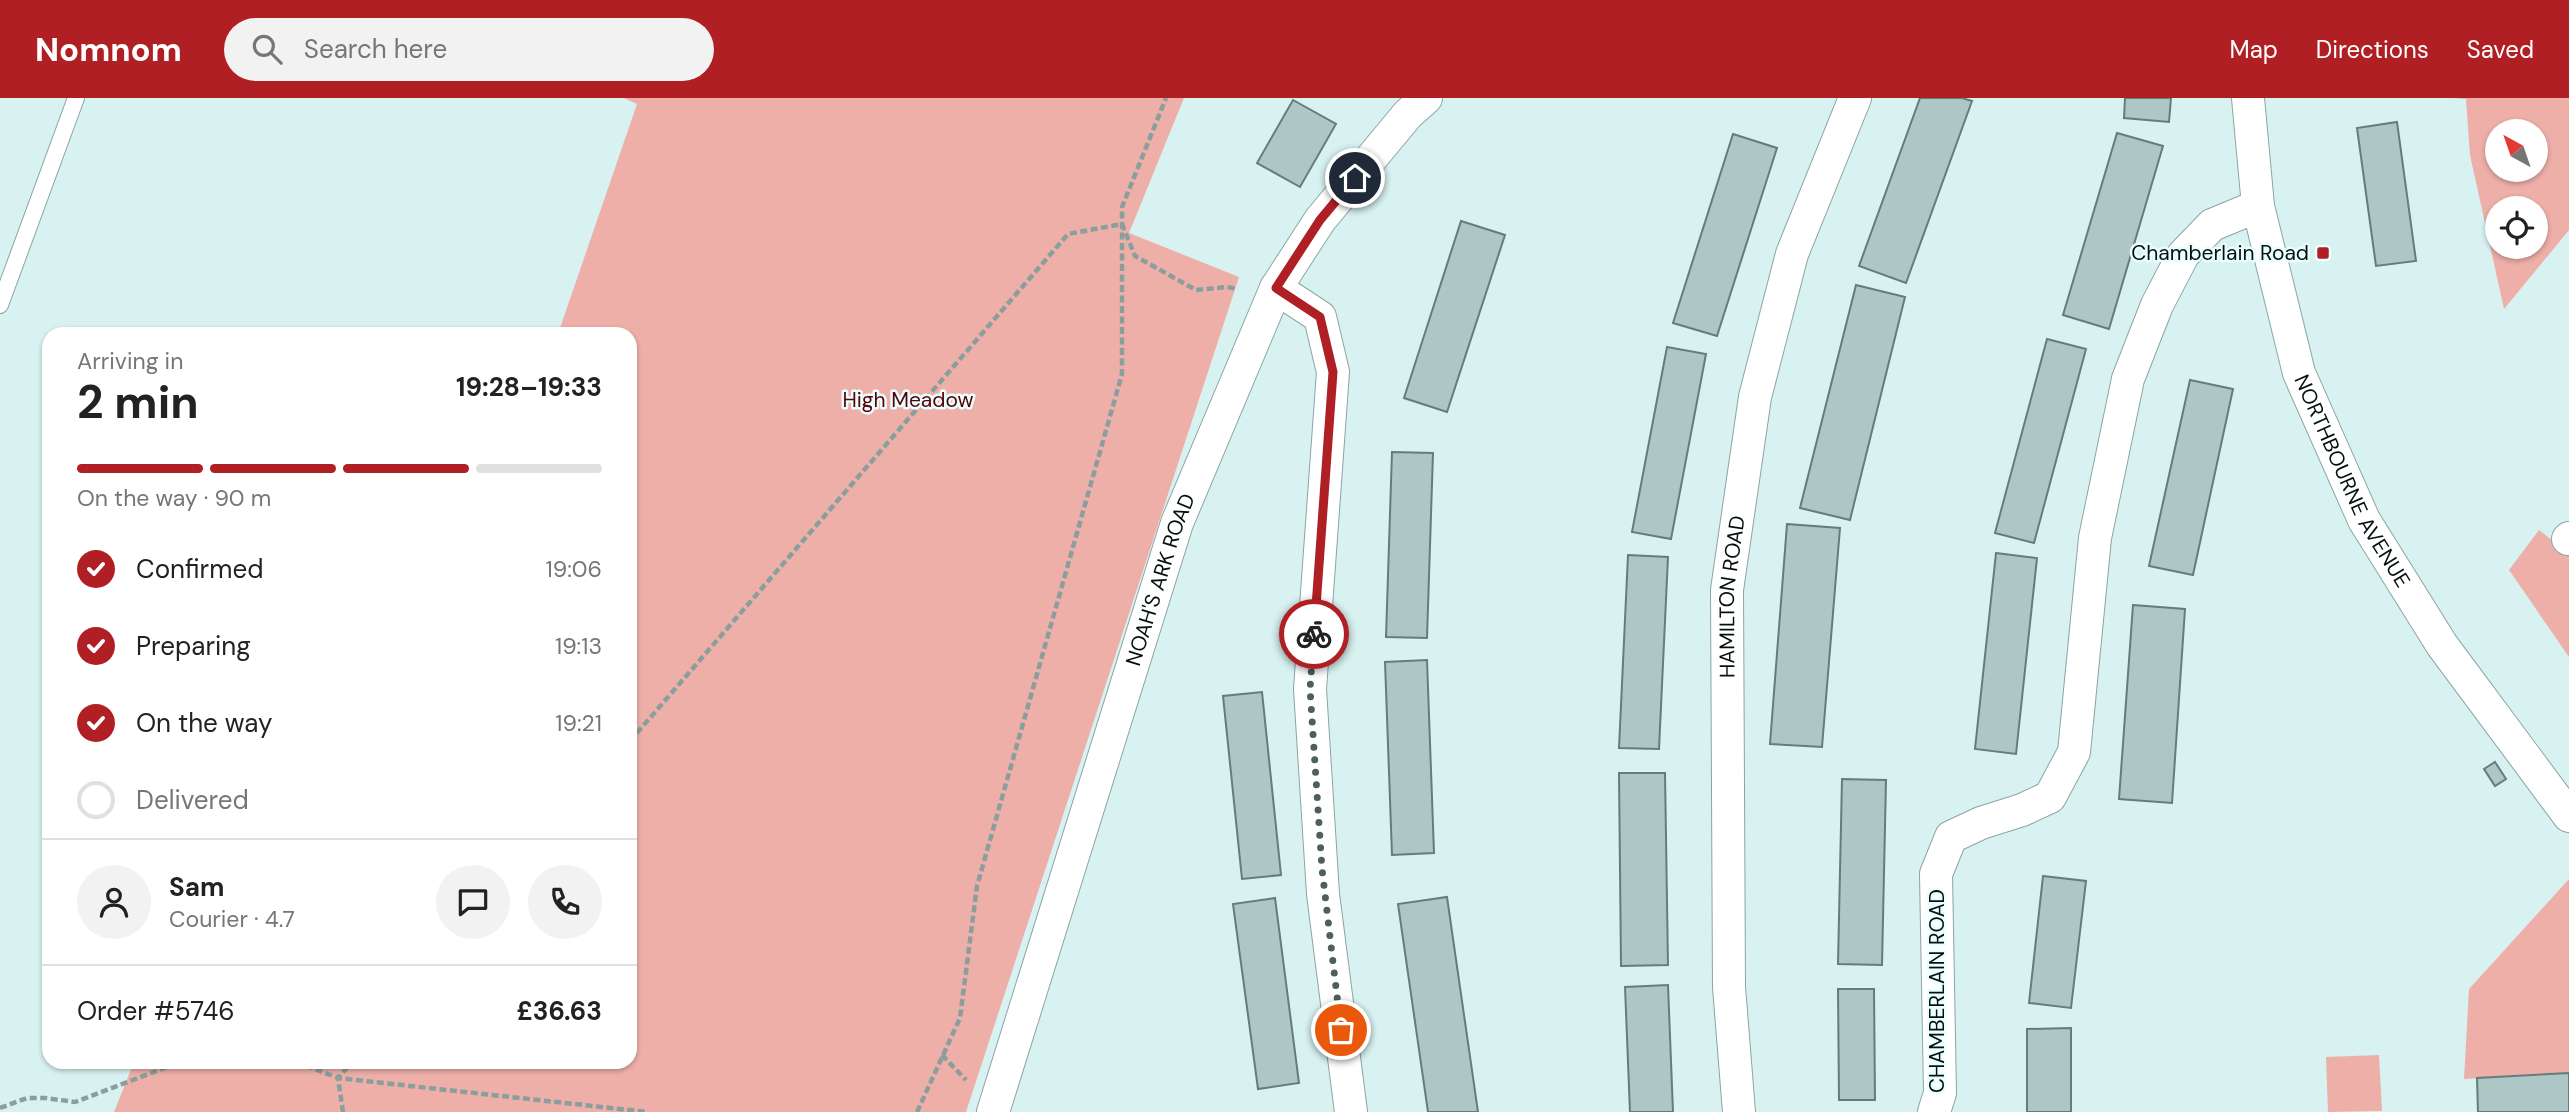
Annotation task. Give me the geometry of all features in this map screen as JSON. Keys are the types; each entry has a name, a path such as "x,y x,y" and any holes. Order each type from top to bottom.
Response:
{"street":[{"name":"NOAH'S ARK ROAD","path":"993,1112 1177,523 1276,288 1320,220 1408,114 1426,98"},
{"name":"HAMILTON ROAD","path":"1739,1112 1729,987 1727,590 1755,397 1793,254 1855,98"},
{"name":"NORTHBOURNE AVENUE","path":"2248,98 2259,206 2299,373 2364,520 2442,645 2569,816"},
{"name":"CHAMBERLAIN ROAD","path":"1934,1112 1940,1093 1936,874 1951,838 1981,823 2022,810 2050,797 2074,752 2095,538 2128,379 2157,304 2183,256 2211,225 2259,206"},
{"path":"1276,288 1320,317 1333,372 1310,689 1324,894 1351,1112"}],"lane":[{"path":"0,305 76,98"}],"path":[{"path":"917,1112 960,1018 977,886 1122,374 1122,207 1166,98"},
{"path":"1122,224 1135,256 1196,290"},
{"path":"637,733 1068,234 1122,224"},
{"path":"0,1108 27,1098 75,1102 162,1069"},
{"path":"314,1069 338,1078 647,1112"},
{"path":"343,1112 338,1078 346,1069"}],"green space":[{"name":"High Meadow","path":"624,98 1184,98 1129,233 1239,277 966,1112 114,1112 131,1069 637,1069 637,327 560,327 637,104"},
{"path":"2451,98 2569,98 2569,230 2548,256 2548,196 2485,196 2485,223 2470,155 2466,99"},
{"path":"2493,259 2545,259 2504,309"},
{"path":"2539,530 2569,553 2569,657 2509,570"},
{"path":"2569,879 2569,1073 2464,1079 2469,989"},
{"path":"2379,1055 2382,1111 2328,1112 2326,1057"}],"building":[{"path":"1920,98 1962,98 1972,101 1906,283 1859,266"},
{"path":"2125,98 2171,98 2169,122 2124,118"},
{"path":"1293,100 1336,124 1300,187 1257,163"},
{"path":"2397,122 2416,261 2376,266 2357,128"},
{"path":"2117,133 2163,146 2109,329 2063,315"},
{"path":"1733,134 1777,148 1717,336 1673,323"},
{"path":"1461,221 1505,235 1447,412 1404,398"},
{"path":"1856,285 1905,297 1850,520 1800,508"},
{"path":"2047,339 2086,349 2034,543 1995,533"},
{"path":"1667,347 1706,354 1671,539 1632,532"},
{"path":"2190,380 2233,389 2193,575 2149,566"},
{"path":"1392,452 1433,453 1427,638 1386,637"},
{"path":"1787,524 1840,528 1822,747 1770,744"},
{"path":"1996,553 2037,558 2016,754 1975,749"},
{"path":"1628,555 1668,557 1659,749 1619,748"},
{"path":"2133,605 2185,609 2172,803 2119,799"},
{"path":"1427,660 1434,853 1392,855 1385,662"},
{"path":"1262,692 1281,875 1242,879 1223,696"},
{"path":"2495,762 2506,779 2495,786 2484,769"},
{"path":"1619,773 1665,773 1668,965 1621,966"},
{"path":"1842,779 1886,780 1882,965 1838,964"},
{"path":"2043,876 2086,881 2071,1008 2029,1003"},
{"path":"1447,897 1478,1112 1428,1112 1398,904"},
{"path":"1275,898 1299,1083 1258,1089 1233,904"},
{"path":"1668,985 1673,1112 1630,1112 1625,987"},
{"path":"1838,989 1874,989 1875,1100 1839,1100"},
{"path":"2071,1028 2071,1112 2027,1112 2027,1029"},
{"path":"2569,1073 2569,1112 2478,1112 2477,1078"}],"way so far":[{"path":"1314,634 1310,689 1322,869 1341,1030"}],"place":[{"name":"Chamberlain Road","path":"2323,253"}],"route":[{"path":"1314,634 1333,372 1320,317 1276,288 1320,220 1355,178"}]}
